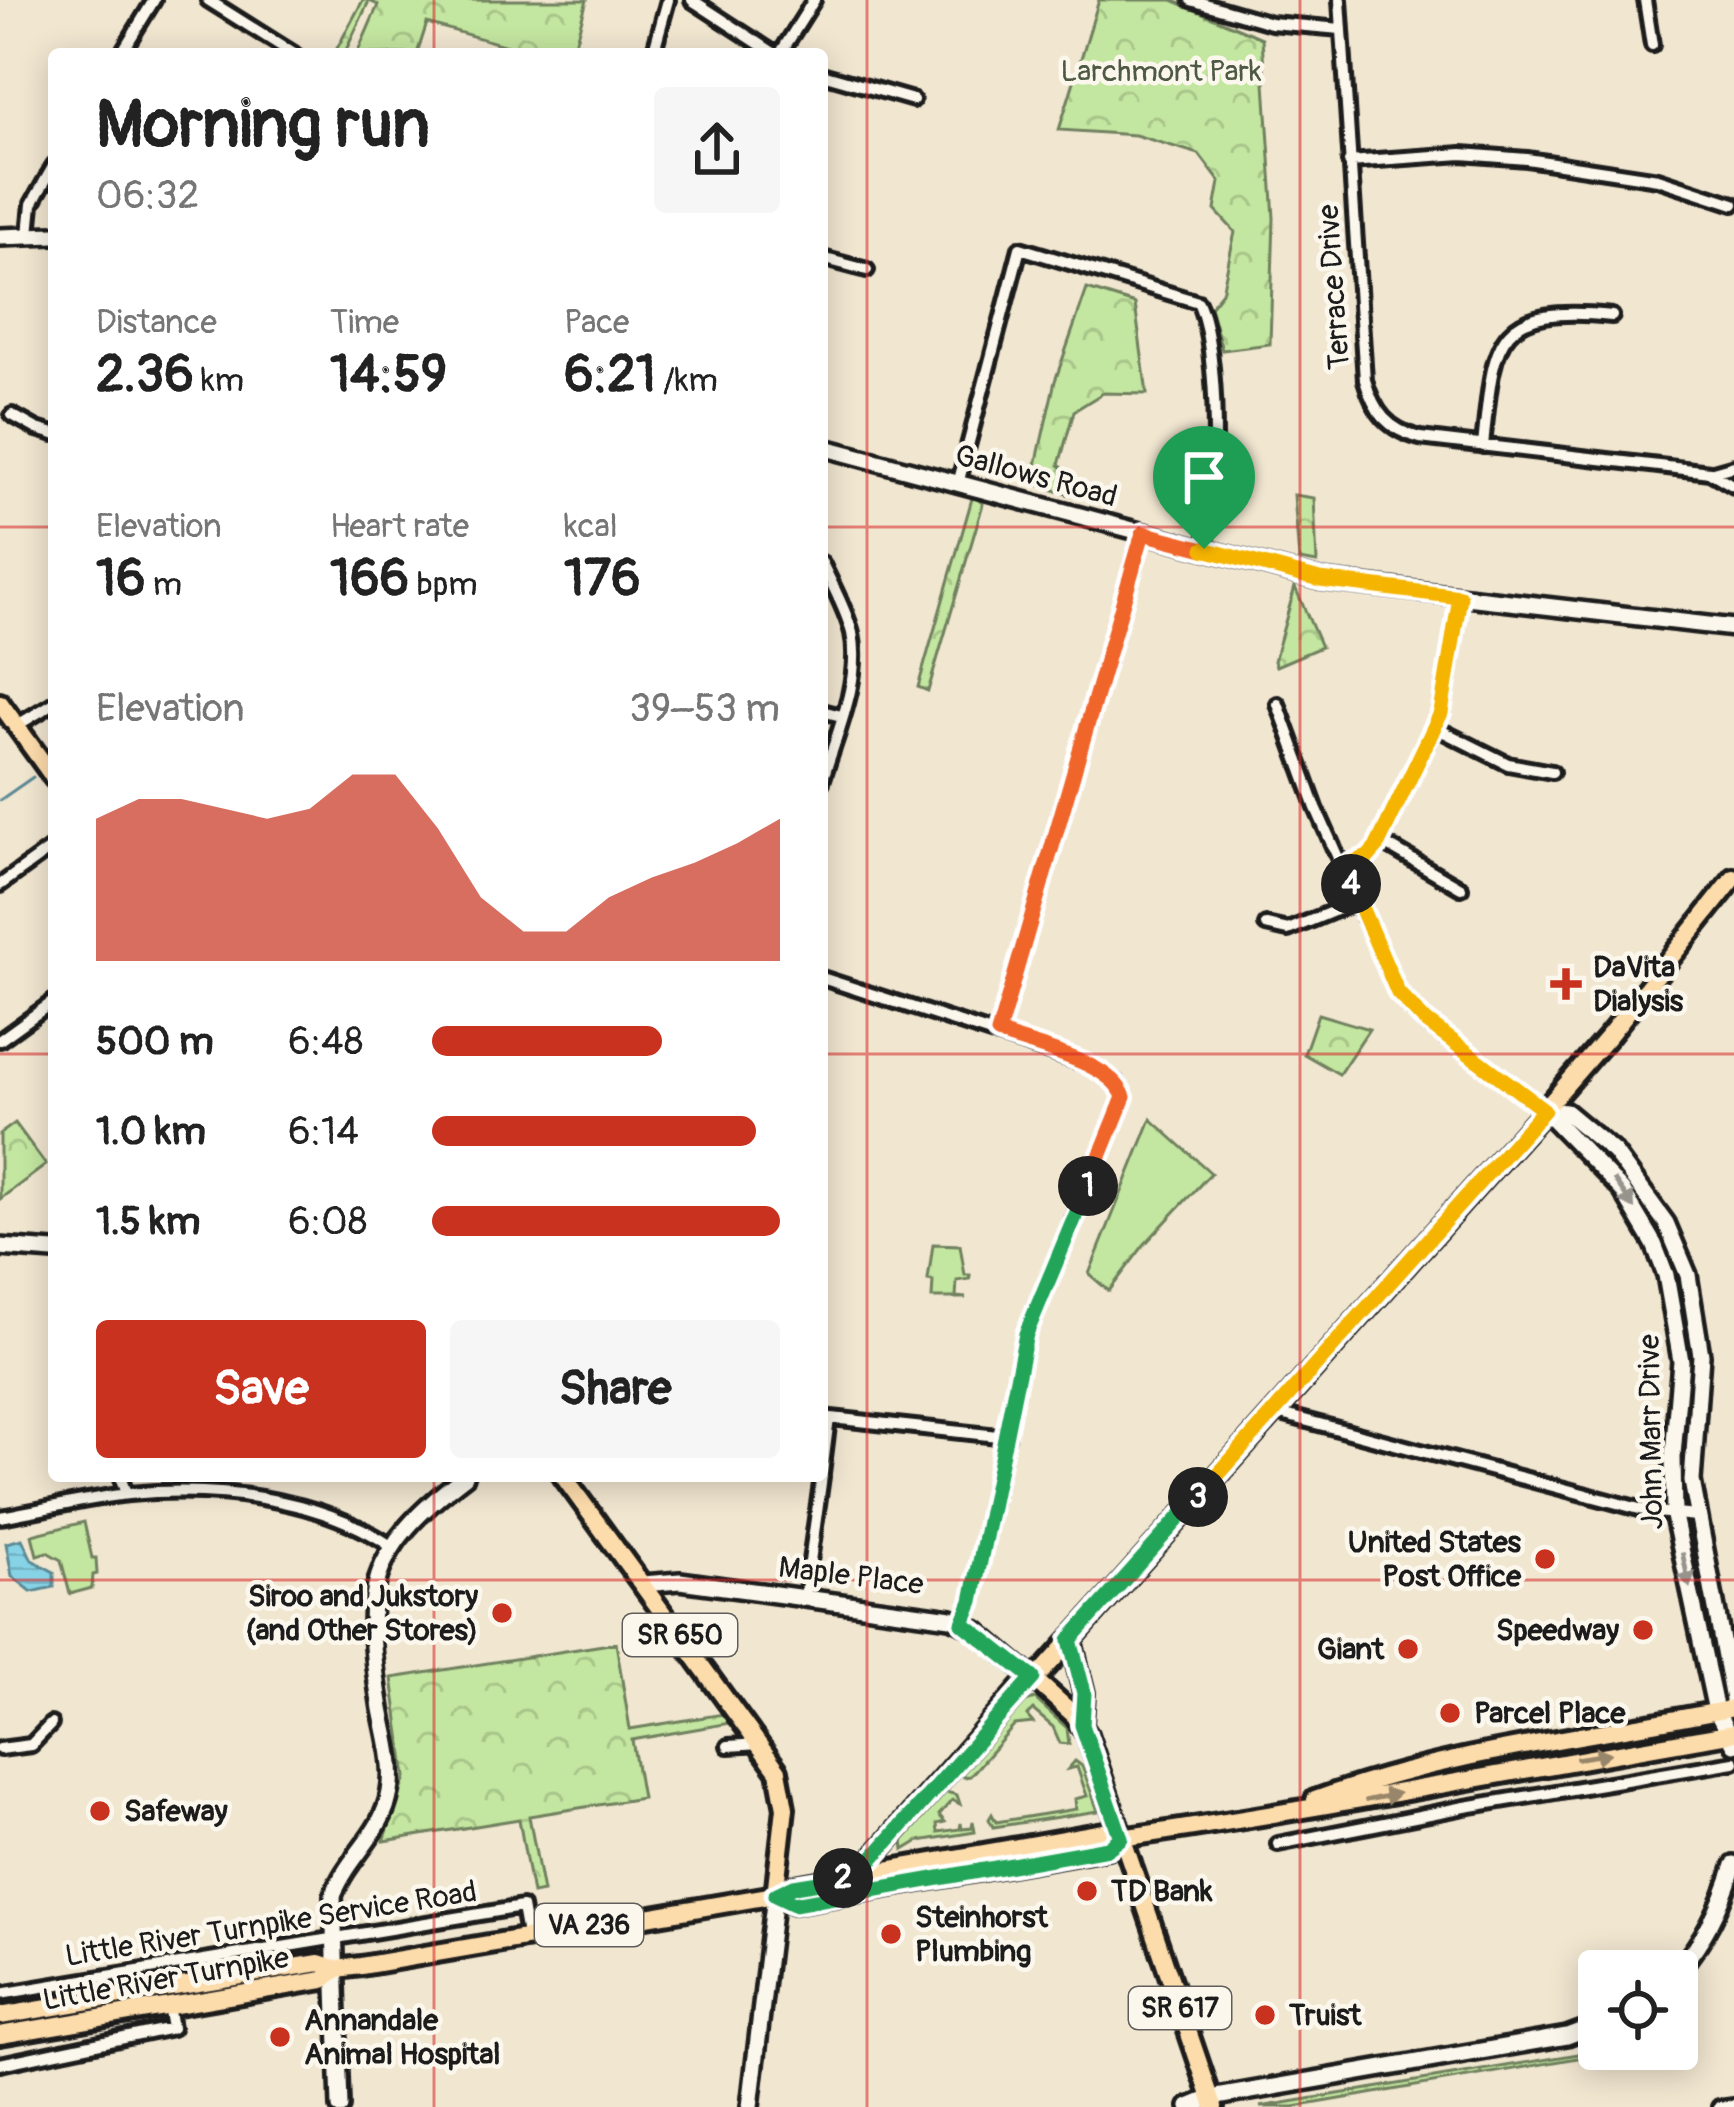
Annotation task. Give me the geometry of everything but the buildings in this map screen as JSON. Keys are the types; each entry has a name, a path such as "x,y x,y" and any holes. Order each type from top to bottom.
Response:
{"main road":[{"path":"0,704 48,770"},
{"path":"857,1876 1544,1110 1734,878"},
{"name":"SR 650","path":"567,1482 778,1771 785,1797 775,1895"},
{"path":"1070,1640 1084,1693 1082,1725"},
{"name":"SR 617","path":"1033,1678 1082,1725 1212,2103"},
{"name":"Little River Turnpike","path":"1286,1810 1360,1783 1483,1752 1729,1709"},
{"name":"Little River Turnpike","path":"775,1895 794,1904 1108,1848 1121,1838 1364,1802 1478,1777 1733,1737"},
{"path":"1478,1777 1543,1753 1557,1738"},
{"name":"Little River Turnpike","path":"0,2017 114,2005 168,2006 322,1980 337,1969 775,1895 794,1886 1104,1832 1121,1838"},
{"name":"Little River Turnpike","path":"0,2035 114,2005 319,1963 337,1969"}],"street":[{"path":"125,48 154,0"},
{"path":"208,0 284,48"},
{"path":"655,48 668,0"},
{"path":"692,0 768,48"},
{"path":"781,48 814,0"},
{"path":"1191,0 1271,23 1341,28"},
{"name":"Terrace Drive","path":"1340,0 1365,380 1372,403 1387,422 1406,434 1483,446 1710,472 1734,486"},
{"path":"1645,0 1652,44"},
{"path":"828,76 914,100"},
{"path":"1349,162 1462,154 1523,158 1658,179 1734,204"},
{"path":"29,234 32,205 48,176"},
{"path":"0,237 48,235"},
{"path":"958,484 1020,248 1198,302 1207,321 1213,397 1212,494 1204,549"},
{"path":"828,260 867,270"},
{"path":"1483,446 1491,369 1511,333 1545,313 1612,316"},
{"path":"12,415 48,432"},
{"name":"Gallows Road","path":"828,449 1320,580 1734,628"},
{"path":"1710,472 1734,466"},
{"path":"998,1033 1143,533"},
{"path":"828,578 853,638 854,671 828,761"},
{"path":"1343,866 1368,857 1380,841 1436,728 1460,597"},
{"path":"1277,704 1398,993 1423,1019 1544,1110"},
{"path":"16,726 48,707"},
{"path":"828,713 841,716"},
{"path":"1436,728 1508,764 1552,772"},
{"path":"1380,841 1460,888"},
{"path":"0,885 48,849"},
{"path":"1266,925 1288,931 1358,901"},
{"path":"828,979 1092,1066 1121,1089 1124,1097 1026,1334 972,1601 963,1623"},
{"path":"0,1040 48,1005"},
{"name":"John Marr Drive","path":"1544,1110 1622,1190 1666,1275 1682,1361 1673,1456 1674,1516 1729,1709"},
{"name":"John Marr Drive","path":"1544,1110 1566,1112 1614,1152 1666,1223 1688,1275 1701,1355 1692,1481 1733,1737"},
{"path":"0,1247 48,1251"},
{"path":"1274,1412 1674,1516 1696,1516"},
{"path":"828,1417 1007,1437"},
{"path":"121,1482 126,1494"},
{"path":"340,2107 331,1913 339,1880 377,1828 391,1791 370,1623 377,1584 391,1546 414,1515 457,1482"},
{"path":"806,1597 821,1482"},
{"path":"0,1517 126,1494 228,1495 306,1508 366,1530 391,1546"},
{"name":"Maple Place","path":"643,1584 680,1581 934,1614 963,1623 1033,1678"},
{"path":"743,1721 728,1746 760,1744"},
{"path":"0,1749 31,1744 52,1724"},
{"path":"1278,1844 1734,1762"},
{"path":"1695,1950 1722,1903 1734,1865"},
{"path":"750,2107 775,1895"},
{"name":"Little River Turnpike Service Road","path":"0,1994 522,1907 527,1935"},
{"path":"109,1974 119,2040"},
{"path":"0,2064 172,2028 168,2006"},
{"path":"1189,2107 1578,2032"},
{"path":"1719,2107 1734,2104"}],"green space":[{"path":"363,0 587,0 574,48 514,48 427,23 419,48 360,48 378,5 369,1 347,48 337,48"},
{"name":"Larchmont Park","path":"1099,0 1172,0 1262,38 1274,218 1270,344 1222,350 1210,307 1222,292 1235,232 1215,210 1220,182 1199,154 1135,135 1059,130"},
{"path":"1087,289 1135,304 1147,394 1103,393 1074,411 1059,465 1075,478 1070,495 1032,483 1055,381"},
{"path":"973,495 983,504 928,691 918,687"},
{"path":"1294,495 1314,498 1317,563 1299,560"},
{"path":"1295,587 1321,647 1276,666 1274,661"},
{"path":"1318,1014 1369,1029 1339,1074 1304,1054"},
{"path":"1151,1119 1211,1173 1144,1245 1109,1291 1089,1274"},
{"path":"15,1123 46,1165 0,1199 0,1134"},
{"path":"933,1244 960,1245 965,1275 970,1279 957,1281 956,1297 966,1298 932,1298 933,1281 928,1280"},
{"path":"84,1522 97,1574 92,1588 70,1594 61,1560 47,1552 37,1555 32,1535"},
{"path":"616,1643 630,1729 723,1714 730,1723 632,1740 642,1798 529,1816 543,1892 532,1894 519,1819 384,1841 406,1777 392,1678"},
{"path":"1035,1699 1067,1728 1069,1744 1060,1743 1053,1727 1033,1710 1027,1716 1033,1723 1015,1725 964,1777 1026,1702"},
{"path":"1075,1761 1082,1766 1098,1811 993,1827 992,1814 996,1822 1076,1809 1075,1799 1087,1796 1077,1767 1068,1769"},
{"path":"946,1792 957,1795 960,1804 952,1800 939,1815 945,1822 937,1824 938,1832 960,1829 961,1823 962,1829 972,1828 973,1821 975,1832 919,1841 904,1850 903,1840"},
{"path":"1578,2054 1578,2058 1294,2107 1260,2107"}],"water":[{"path":"22,1539 32,1560 54,1572 54,1587 32,1592 12,1576 6,1543"}],"waterway":[{"path":"0,800 33,777"}],"place":[{"name":"DaVita Dialysis","path":"1566,984"},
{"name":"United States Post Office","path":"1545,1559"},
{"name":"Siroo and Jukstory (and Other Stores)","path":"502,1613"},
{"name":"Speedway","path":"1643,1630"},
{"name":"Giant","path":"1408,1649"},
{"name":"Parcel Place","path":"1450,1713"},
{"name":"Safeway","path":"100,1811"},
{"name":"TD Bank","path":"1087,1891"},
{"name":"Steinhorst Plumbing","path":"891,1934"},
{"name":"Truist","path":"1265,2015"},
{"name":"Annandale Animal Hospital","path":"280,2037"}],"route":[{"path":"1143,533 1204,549 1320,580 1460,597 1436,728 1376,848 1368,857 1343,866 1398,993 1423,1019 1544,1110 1070,1640 1084,1693 1082,1725 1121,1838 1108,1848 794,1904 775,1895 794,1886 857,1876 1033,1678 963,1623 1001,1468 1026,1334 1124,1097 1116,1082 1092,1066 998,1033 1143,533"}]}
